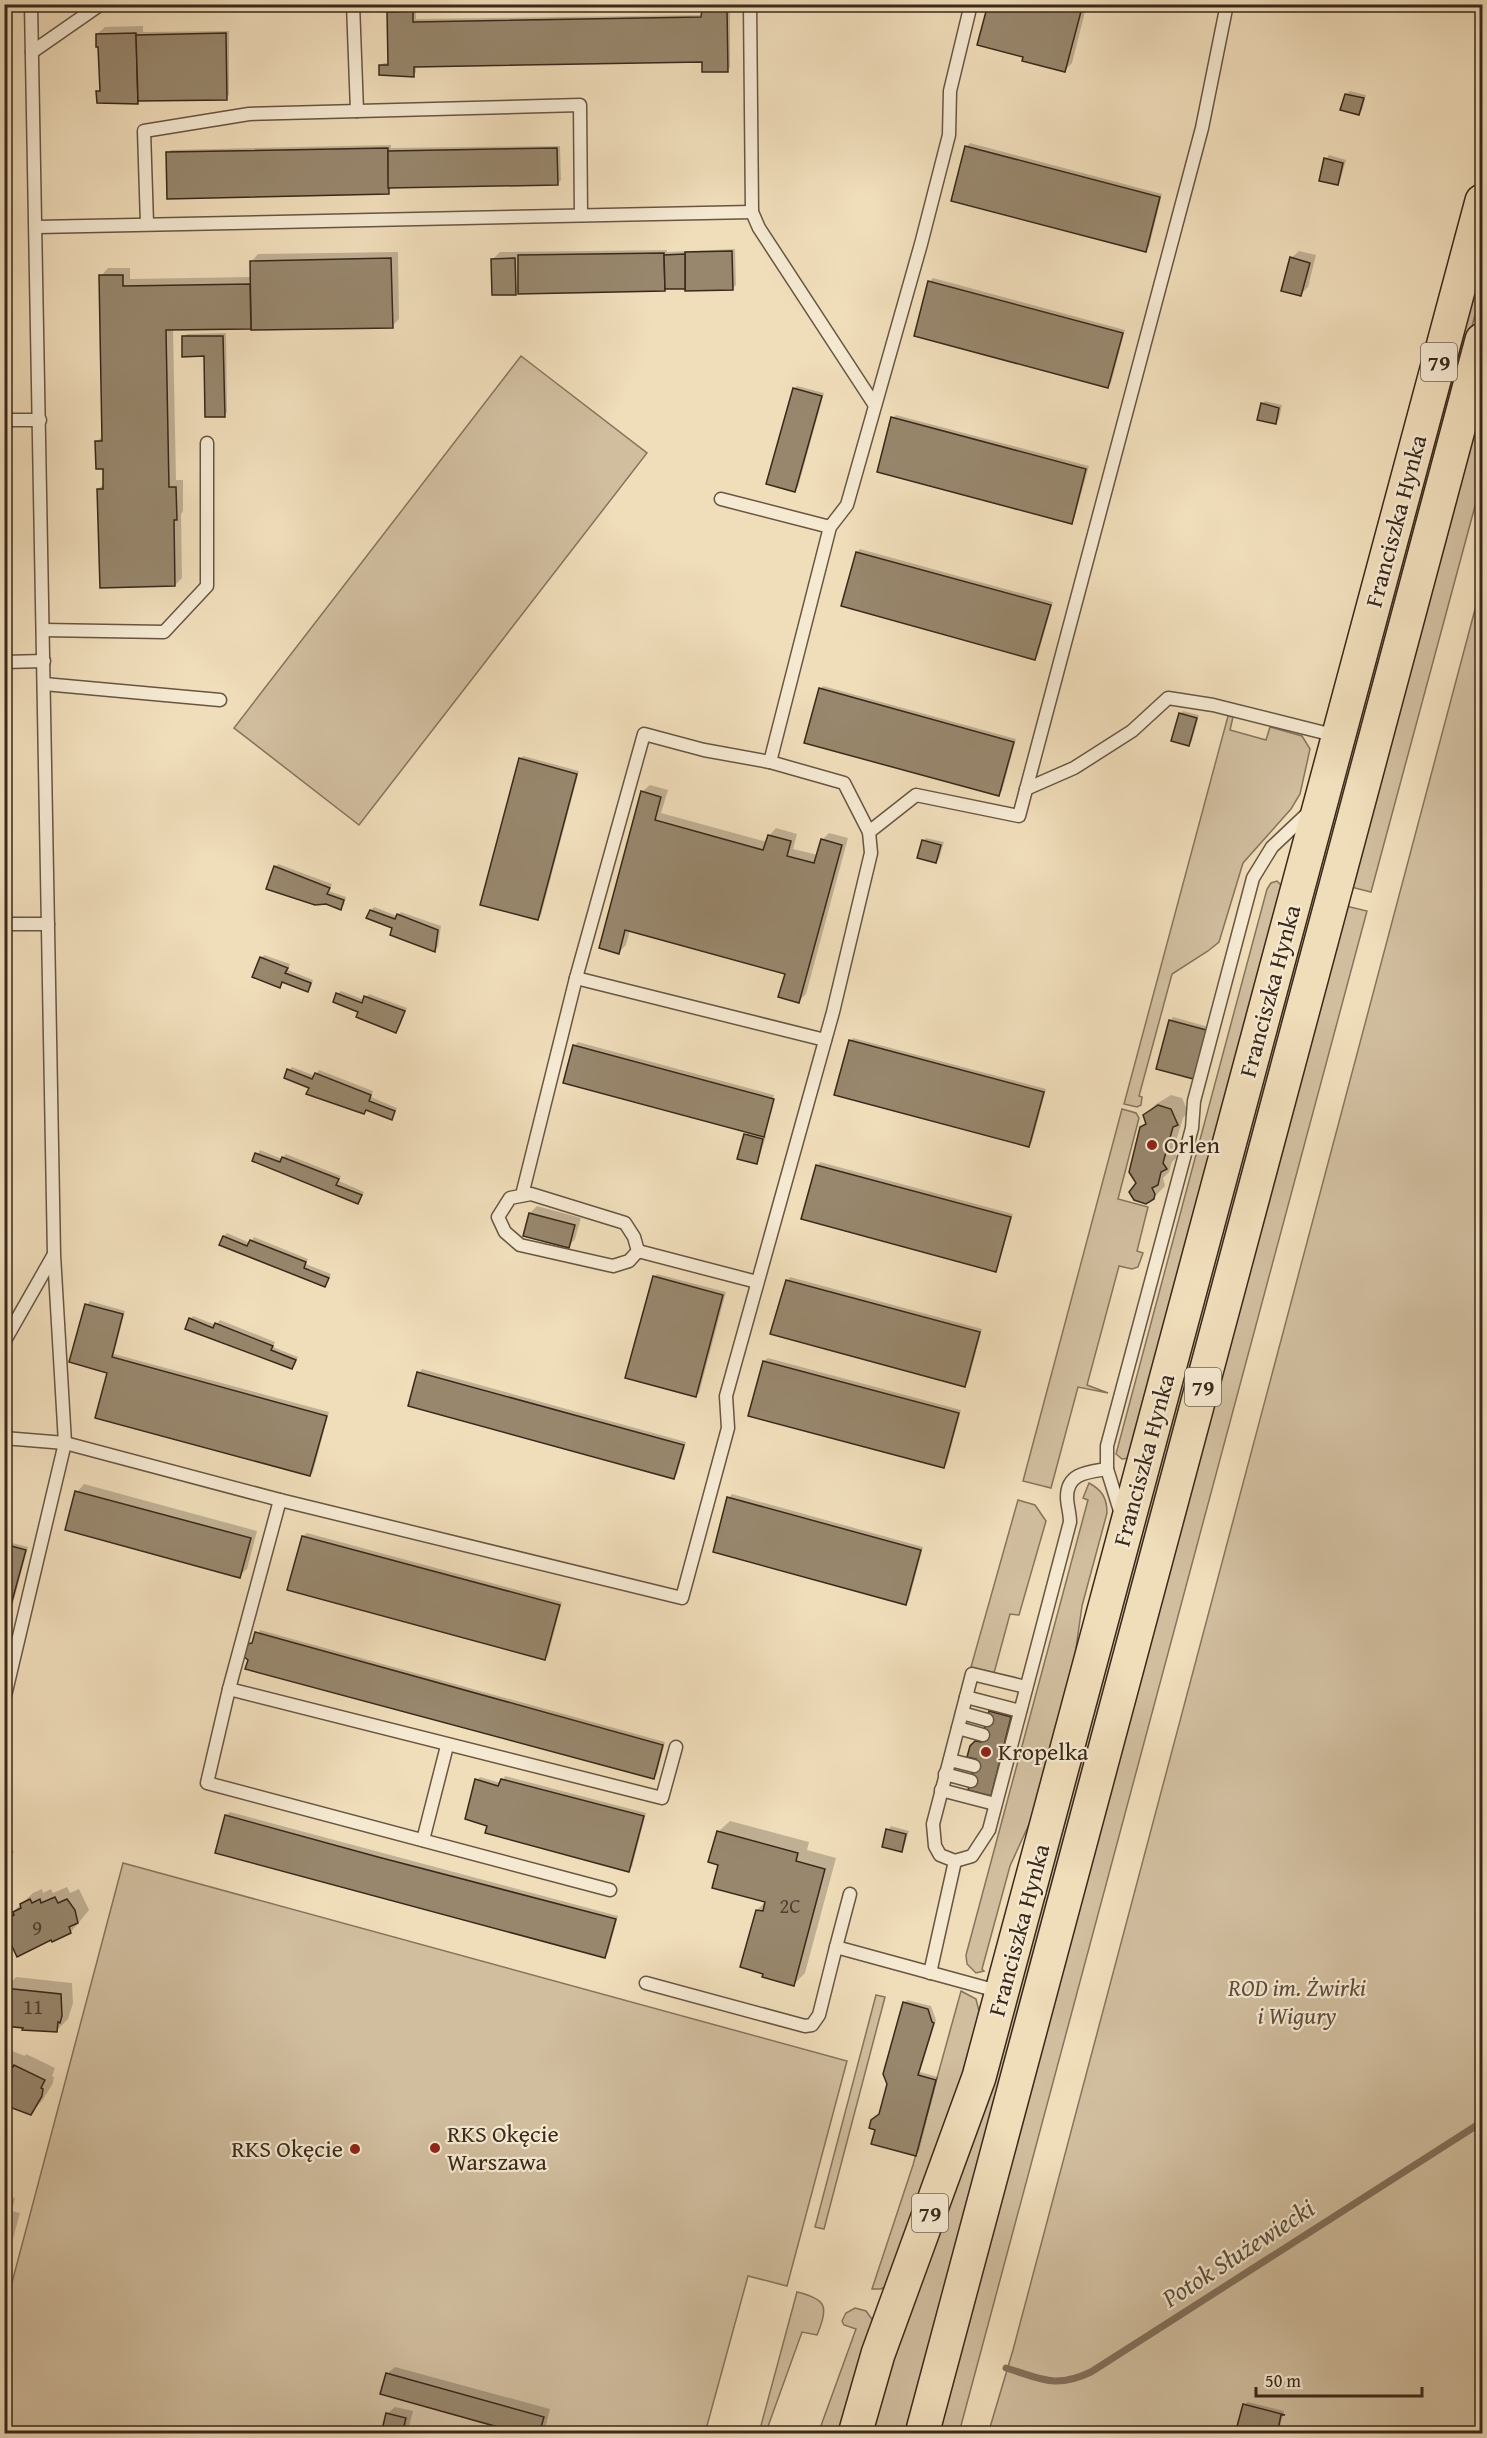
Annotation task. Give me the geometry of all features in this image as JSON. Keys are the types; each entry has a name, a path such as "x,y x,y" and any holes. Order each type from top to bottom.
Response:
{"main road":[{"name":"Franciszka Hynka","path":"855,2433 878,2354 973,2095 1002,1992 1482,201"},
{"name":"Franciszka Hynka","path":"922,2433 1482,340"}],"lane":[{"path":"4,1700 65,1443 54,1255 37,228 31,4"},
{"path":"32,52 101,4"},
{"path":"353,4 357,111"},
{"path":"750,4 752,212 759,228 874,404"},
{"path":"770,762 830,527 847,505 921,244 949,135 950,91 970,4"},
{"path":"869,832 916,795 1019,816 1202,128 1227,4"},
{"path":"147,224 144,131 249,114 580,105 581,214"},
{"path":"37,228 581,214 752,212"},
{"path":"4,420 40,420"},
{"path":"44,630 164,632 207,586 207,443"},
{"path":"721,499 830,527"},
{"path":"4,662 44,662"},
{"path":"44,684 219,700"},
{"path":"1026,789 1074,768 1093,756 1132,731 1168,698 1213,705 1338,736"},
{"path":"4,1438 65,1443 280,1500 682,1598 728,1428 726,1396 825,1040 871,853 869,832 844,783 770,762 704,750 644,734 576,978 522,1195"},
{"path":"1126,1529 1107,1469 1107,1446 1192,1128 1194,1101 1253,878 1272,847 1321,801"},
{"path":"4,924 48,924"},
{"path":"576,978 825,1040"},
{"path":"531,1194 625,1223 634,1237 638,1251 628,1261 613,1266 520,1245 505,1232 498,1217 510,1198 531,1194"},
{"path":"638,1251 757,1282"},
{"path":"4,1342 54,1255"},
{"path":"1026,1687 972,1674 933,1824 934,1846 940,1855 955,1861 972,1856 989,1830 996,1788 1012,1727 1020,1711 1070,1522 1067,1493 1071,1480 1085,1473 1107,1469"},
{"path":"280,1500 229,1689 207,1783 610,1890"},
{"path":"229,1689 447,1746 662,1798 676,1747"},
{"path":"966,1697 1020,1711"},
{"path":"962,1713 987,1720"},
{"path":"958,1728 983,1734"},
{"path":"423,1840 447,1746"},
{"path":"950,1760 974,1766"},
{"path":"945,1774 970,1781"},
{"path":"941,1790 995,1804"},
{"path":"930,1972 955,1861"},
{"path":"646,1983 805,2026 812,2025 819,2015 850,1894"},
{"path":"836,1947 1002,1992"}],"green space":[{"path":"1482,247 1482,289 908,2433 868,2434"},
{"path":"521,356 647,453 359,825 234,728"},
{"path":"1482,398 1482,480 1371,892 1351,887"},
{"name":"ROD im. Żwirki i Wigury","path":"1482,583 1482,2433 988,2434 1013,2350"},
{"path":"1228,716 1233,717 1230,730 1266,740 1270,727 1302,736 1310,749 1300,794 1291,809 1243,863 1219,942 1172,974 1139,1096 1142,1097 1141,1105 1137,1107 1124,1104"},
{"path":"1277,881 1283,887 1130,1458 1122,1459 1116,1454 1267,889 1271,883"},
{"path":"1346,906 1367,911 959,2433 938,2434"},
{"path":"1122,1109 1136,1113 1139,1118 1118,1199 1148,1207 1137,1251 1143,1253 1138,1267 1132,1269 1119,1266 1087,1385 1108,1393 1078,1387 1051,1488 1023,1481"},
{"path":"1089,1483 1103,1495 1107,1513 1082,1606 1071,1683 1035,1811 1010,1866 982,1969 984,1971 976,1973 967,1964 966,1955 1088,1500 1083,1498"},
{"path":"1018,1500 1035,1505 1046,1521 1019,1615 1010,1614 994,1673 971,1667"},
{"name":"RKS Okęcie","path":"123,1863 847,2061 787,2286 748,2276 705,2433 5,2434 5,2309"},
{"path":"961,1991 976,1999 980,2015 967,2065 886,2286 881,2289 872,2289 913,2165"},
{"path":"876,1995 885,1997 824,2229 815,2227"},
{"path":"797,2292 820,2301 824,2311 823,2317 817,2335 802,2332 766,2432 769,2433 759,2433"},
{"path":"855,2308 866,2311 874,2322 840,2433 818,2434 856,2329 844,2325 842,2321 846,2313"}],"building":[{"path":"988,4 1083,4 1065,72 1022,61 1023,57 977,45"},
{"path":"727,7 728,72 702,72 702,62 414,67 414,77 379,75 379,65 388,65 387,12 413,11 413,22 701,17 702,8"},
{"path":"136,33 138,104 97,103 96,91 100,91 96,34"},
{"path":"226,33 227,100 138,101 136,35"},
{"path":"1345,94 1364,98 1359,115 1340,110"},
{"path":"965,146 1160,197 1146,252 951,201"},
{"path":"388,148 389,194 167,199 166,152"},
{"path":"557,148 558,185 388,188 388,151"},
{"path":"1324,158 1343,163 1338,185 1319,181"},
{"path":"732,251 733,290 685,291 685,252"},
{"path":"664,253 665,291 518,294 518,255"},
{"path":"685,254 685,289 665,289 664,255"},
{"path":"1290,257 1310,263 1301,296 1281,291"},
{"path":"391,258 393,328 251,330 250,261"},
{"path":"515,258 516,295 492,295 491,259"},
{"path":"99,275 123,275 123,286 250,284 251,329 166,330 169,487 176,487 175,586 100,588 97,489 103,489 103,469 96,469 95,441 102,441"},
{"path":"928,281 1123,333 1108,388 914,336"},
{"path":"182,336 223,336 225,417 205,417 204,356 182,357"},
{"path":"793,388 822,396 795,492 766,484"},
{"path":"1261,403 1279,408 1276,424 1257,420"},
{"path":"891,417 1086,469 1072,524 877,472"},
{"path":"856,552 1051,605 1035,660 841,606"},
{"path":"819,688 1014,742 999,796 804,743"},
{"path":"1179,713 1197,718 1189,746 1171,741"},
{"path":"519,758 577,774 538,920 480,905"},
{"path":"641,791 661,797 655,820 763,850 768,835 791,841 787,856 814,863 821,839 842,845 799,1003 778,997 785,974 625,930 619,954 599,948"},
{"path":"922,840 941,845 936,863 917,858"},
{"path":"274,866 330,888 327,894 344,900 341,910 326,904 315,905 266,889"},
{"path":"370,910 395,919 397,914 438,930 435,952 390,935 392,928 366,918"},
{"path":"260,957 288,968 285,973 311,983 308,992 282,982 280,988 252,977"},
{"path":"336,993 362,1003 364,996 405,1011 396,1033 356,1017 358,1012 333,1002"},
{"path":"1169,1020 1214,1032 1201,1081 1156,1069"},
{"path":"849,1040 1044,1092 1029,1147 834,1095"},
{"path":"573,1045 774,1099 764,1137 563,1083"},
{"path":"287,1069 312,1079 315,1073 371,1095 369,1101 395,1111 392,1120 366,1110 364,1114 306,1094 309,1088 284,1078"},
{"name":"Orlen","path":"1158,1105 1171,1109 1178,1125 1173,1127 1163,1163 1167,1169 1161,1172 1158,1185 1152,1188 1155,1194 1154,1199 1146,1204 1134,1200 1129,1192 1136,1183 1129,1172 1140,1127 1146,1124 1143,1115"},
{"path":"744,1134 763,1139 757,1164 737,1159"},
{"path":"255,1153 280,1162 282,1157 339,1179 336,1185 362,1195 358,1204 252,1161"},
{"path":"816,1165 1011,1217 996,1272 801,1219"},
{"path":"529,1213 575,1225 569,1248 523,1236"},
{"path":"223,1236 247,1246 250,1240 306,1262 304,1268 329,1278 325,1287 219,1245"},
{"path":"653,1276 723,1295 696,1397 625,1378"},
{"path":"786,1280 980,1332 965,1387 770,1334"},
{"path":"85,1304 123,1314 112,1357 327,1416 310,1476 95,1418 107,1373 69,1362"},
{"path":"189,1318 213,1328 215,1323 273,1346 271,1350 296,1360 292,1369 185,1329"},
{"path":"763,1361 959,1413 944,1468 748,1416"},
{"path":"417,1372 684,1445 674,1479 408,1406"},
{"path":"75,1491 251,1538 240,1578 65,1530"},
{"path":"727,1497 921,1550 906,1605 713,1552"},
{"path":"302,1536 560,1605 545,1660 287,1590"},
{"path":"4,1544 26,1550 4,1631"},
{"path":"255,1632 663,1745 654,1779 245,1669 248,1660 243,1656 246,1644 252,1643"},
{"name":"Kropelka","path":"989,1711 1011,1717 991,1796 968,1790 976,1759 967,1757 970,1746 975,1741 981,1742"},
{"path":"475,1779 498,1786 501,1779 644,1816 629,1872 485,1833 487,1826 465,1819"},
{"path":"225,1815 616,1919 605,1958 215,1853"},
{"path":"886,1829 906,1834 902,1852 882,1847"},
{"path":"717,1831 798,1853 796,1861 825,1869 794,1986 762,1977 763,1974 740,1967 756,1910 763,1911 765,1902 712,1888 718,1865 708,1862"},
{"path":"55,1897 58,1903 67,1899 75,1910 78,1923 69,1927 71,1933 17,1957 4,1929 4,1920 21,1908 20,1904 30,1899 32,1903 40,1899 41,1903"},
{"path":"4,1988 61,1994 62,2016 60,2023 58,2022 57,2032 22,2030 23,2028 4,2026"},
{"path":"903,2002 928,2009 934,2023 918,2075 936,2080 916,2156 871,2144 875,2130 869,2128 871,2120 879,2114 887,2084 883,2074"},
{"path":"4,2063 13,2067 14,2065 45,2080 41,2088 43,2089 42,2096 31,2115 4,2105"},
{"path":"386,2373 544,2417 539,2434 523,2434 380,2394"},
{"path":"1243,2404 1285,2415 1281,2415 1277,2434 1235,2434"},
{"path":"386,2413 406,2418 402,2434 381,2434"}],"waterway":[{"name":"Potok Służewiecki","path":"1006,2368 1048,2381 1068,2380 1091,2372 1482,2122"}],"place":[{"name":"Orlen","path":"1152,1145"},
{"name":"Kropelka","path":"986,1752"},
{"name":"RKS Okęcie Warszawa","path":"435,2148"},
{"name":"RKS Okęcie","path":"355,2149"}]}
